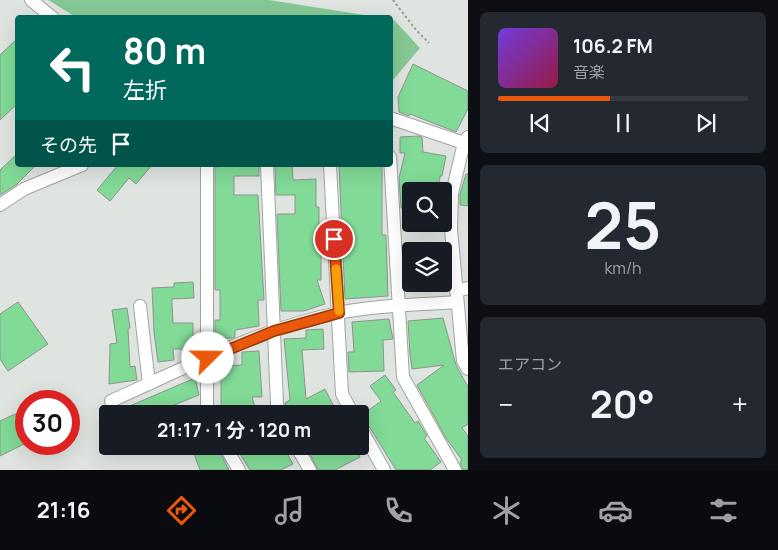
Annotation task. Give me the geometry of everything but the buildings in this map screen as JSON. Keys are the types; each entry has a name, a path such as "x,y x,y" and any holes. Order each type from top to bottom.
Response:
{"street":[{"path":"31,0 49,15"},
{"path":"393,119 466,140 452,193 451,229 460,294 463,361 468,369"},
{"path":"0,206 24,189 77,167"},
{"path":"206,405 208,358 207,167"},
{"path":"267,167 277,405"},
{"path":"330,167 342,394 348,405"},
{"path":"391,167 400,307 402,376 455,470"},
{"path":"111,401 274,331 339,313 400,307 460,294"},
{"path":"140,306 149,384"},
{"path":"369,443 384,470"},
{"path":"230,455 239,470"},
{"path":"301,455 310,470"}],"path":[{"path":"393,0 416,30 429,43"}],"green space":[{"path":"48,0 269,0 364,15 73,15"},
{"path":"393,20 420,48 393,80"}],"slow traffic":[{"path":"336,269 339,311"}],"route":[{"path":"208,358 274,331 339,313 334,239"}]}
